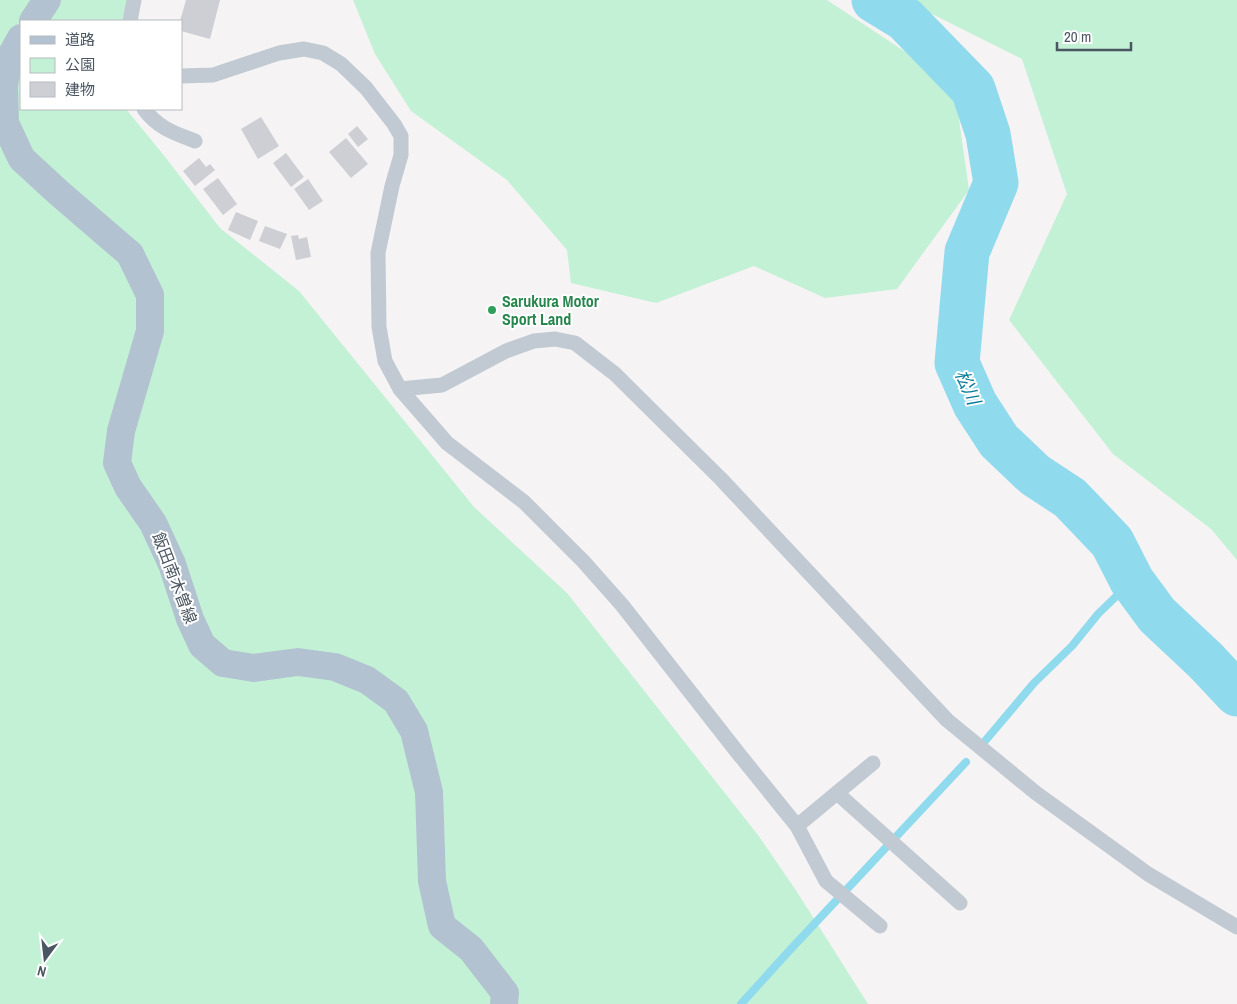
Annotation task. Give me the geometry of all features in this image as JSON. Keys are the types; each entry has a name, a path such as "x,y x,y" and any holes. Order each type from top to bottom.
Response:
{"main road":[{"path":"34,20 47,0"},
{"name":"飯田南木曽線","path":"20,40 8,61 4,86 5,123 22,159 130,254 150,294 150,331 121,431 117,463 128,487 153,523 172,564 190,619 202,645 223,663 254,668 298,662 335,667 368,680 396,700 414,731 429,792 432,881 442,926 471,948 505,993 504,1004"}],"lane":[{"path":"130,20 134,0"},
{"path":"182,76 213,75 279,53 304,49 323,53 341,64 366,88 401,136 402,155 392,186 378,252 379,327 385,361 400,389 447,443 524,502 583,561 622,605 797,826 826,881 880,926"},
{"path":"145,110 156,122 170,132 195,141"},
{"path":"400,389 442,385 506,352 534,342 555,339 575,343 615,374 721,479 947,720 1036,793 1148,874 1237,927"},
{"path":"797,826 873,763"},
{"path":"837,793 960,903"}],"green space":[{"path":"0,0 130,0 122,20 20,20 20,110 127,110 220,228 299,291 474,507 567,593 758,835 797,892 868,1004 0,1004"},
{"path":"353,0 827,0 954,84 969,190 897,289 825,298 754,266 656,303 571,283 567,250 507,180 411,111 375,54"},
{"path":"904,0 1237,0 1237,560 1211,529 1113,454 1009,320 1067,194 1022,59"}],"building":[{"path":"186,0 220,0 210,39 182,31 182,20 180,20"},
{"path":"261,117 279,146 258,159 241,129"},
{"path":"357,126 368,139 358,147 348,134"},
{"path":"346,138 368,164 351,178 329,152"},
{"path":"286,153 304,177 291,187 273,163"},
{"path":"199,158 206,167 210,164 215,170 195,186 183,171"},
{"path":"218,178 237,204 223,215 203,189"},
{"path":"308,179 323,201 309,210 294,189"},
{"path":"236,212 258,221 250,240 228,230"},
{"path":"265,226 287,234 280,249 259,241"},
{"path":"298,235 299,239 307,237 311,257 296,260 291,236"}],"waterway":[{"name":"松川","path":"874,0 905,19 973,89 988,134 996,183 967,252 957,363 975,404 999,441 1035,475 1070,498 1112,542 1132,581 1157,615 1206,661 1237,694"},
{"path":"985,741 1034,683 1072,646 1098,614 1132,581"},
{"path":"741,1004 966,762"}],"place":[{"name":"Sarukura Motor Sport Land","path":"492,310"}]}
